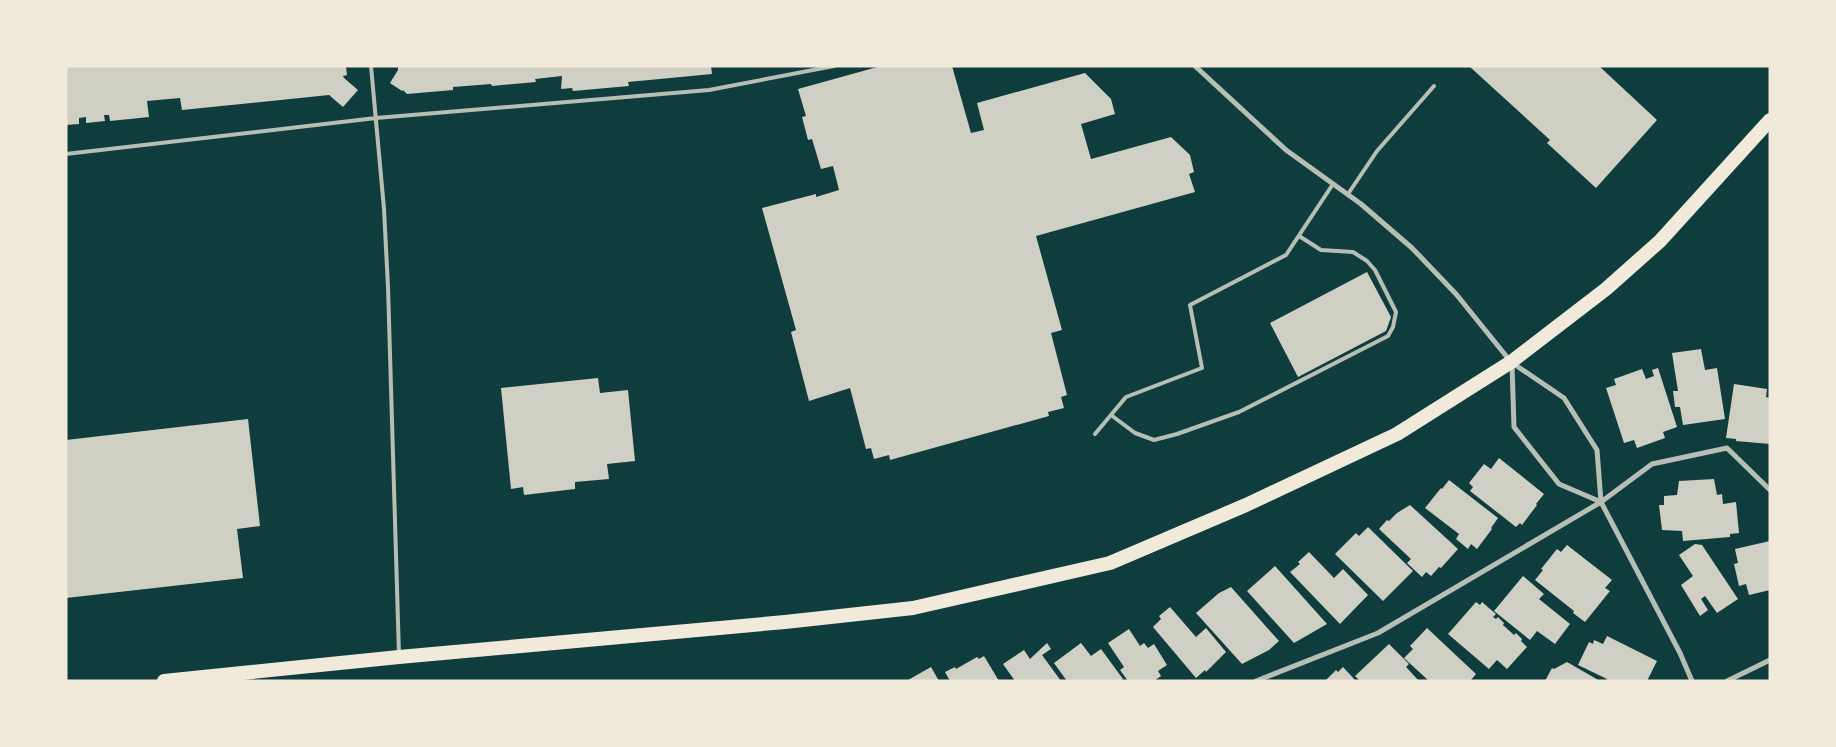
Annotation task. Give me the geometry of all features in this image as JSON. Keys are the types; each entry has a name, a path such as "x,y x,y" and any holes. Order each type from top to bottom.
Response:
{"highway":[{"path":"164,681 399,657 785,622 913,608 1110,563 1246,505 1397,434 1511,362 1606,289 1660,241 1770,120"}],"street":[{"path":"1195,66 1286,150 1348,194 1412,248 1456,294 1511,362 1564,398 1597,450 1601,502 1680,653 1692,681"},
{"path":"1511,362 1514,427 1559,484 1601,502"},
{"path":"1256,681 1378,633 1601,502 1652,464 1727,448 1770,490"},
{"path":"1727,681 1770,660"}],"lane":[{"path":"371,66 384,208 388,287 399,657"},
{"path":"66,154 376,118 709,90 834,66"},
{"path":"1348,194 1377,151 1434,86"},
{"path":"1095,434 1126,397 1202,368 1190,305 1286,255 1333,184"},
{"path":"1111,415 1135,433 1154,440 1177,434 1239,412 1388,336 1393,327 1396,312 1375,270 1367,261 1353,252 1321,250 1299,236"}],"building":[{"path":"66,66 346,66 347,75 343,76 344,78 358,90 343,107 329,95 182,110 180,98 147,101 149,117 110,121 109,115 104,115 105,121 86,123 86,117 79,118 79,124 66,125"},
{"path":"398,66 711,66 712,74 628,82 629,86 573,91 572,88 561,89 562,76 535,79 536,82 453,87 453,90 407,94 390,83 398,70"},
{"path":"881,66 952,66 971,133 984,130 977,103 1085,73 1111,99 1115,114 1081,124 1091,159 1171,137 1190,155 1194,172 1189,174 1195,192 1036,236 1062,330 1051,333 1067,395 1061,397 1064,408 1048,412 1049,416 890,460 889,455 874,459 871,448 866,449 850,388 809,401 791,332 796,330 762,208 816,194 816,197 839,190 833,166 821,169 812,139 808,140 802,117 806,116 798,89"},
{"path":"1469,66 1599,66 1657,120 1596,188 1547,143 1550,140"},
{"path":"1367,272 1391,317 1386,331 1298,377 1270,323"},
{"path":"1701,349 1705,370 1717,368 1725,419 1683,425 1680,407 1675,407 1673,391 1678,391 1672,353"},
{"path":"1658,368 1677,427 1663,432 1665,438 1637,448 1634,440 1624,443 1606,388 1616,385 1614,379 1642,369 1646,379 1654,376 1652,370"},
{"path":"598,378 600,393 628,390 635,461 607,464 609,479 575,482 575,489 524,495 523,487 511,489 501,388"},
{"path":"1734,384 1767,389 1766,397 1770,398 1770,444 1736,441 1736,439 1726,438"},
{"path":"248,419 260,526 237,529 243,578 66,598 66,440"},
{"path":"1499,458 1544,494 1522,525 1520,523 1516,527 1470,491 1473,487 1469,483 1484,464 1491,469"},
{"path":"1714,479 1717,495 1722,494 1723,504 1736,502 1739,533 1730,534 1730,537 1683,541 1682,531 1662,530 1659,505 1664,505 1664,496 1677,495 1679,481"},
{"path":"1449,480 1498,518 1477,549 1471,544 1468,549 1456,539 1459,534 1425,508"},
{"path":"1410,505 1458,549 1431,576 1426,572 1422,577 1407,563 1411,559 1379,529 1387,520 1389,521 1397,513"},
{"path":"1368,527 1413,571 1383,601 1335,554 1356,533 1359,536"},
{"path":"1770,541 1770,590 1749,595 1746,584 1739,586 1734,564 1738,563 1735,549"},
{"path":"1695,544 1702,545 1738,599 1717,613 1705,596 1701,599 1708,610 1700,616 1681,585 1693,576 1679,555"},
{"path":"1567,545 1612,580 1605,588 1610,591 1585,622 1535,580 1557,549 1561,552"},
{"path":"1309,552 1334,578 1343,569 1368,595 1340,624 1290,572 1300,564 1298,562"},
{"path":"1275,566 1327,624 1294,643 1247,591"},
{"path":"1523,576 1544,594 1539,599 1570,624 1555,644 1537,631 1530,640 1494,611"},
{"path":"1231,587 1279,641 1269,650 1242,664 1196,613 1219,593"},
{"path":"1476,602 1480,605 1482,602 1496,614 1493,617 1496,619 1498,617 1504,623 1503,625 1514,635 1516,633 1522,639 1521,641 1527,647 1507,669 1497,660 1489,669 1448,634"},
{"path":"1170,607 1196,637 1206,628 1226,652 1206,672 1205,670 1196,678 1153,627 1161,619 1159,616"},
{"path":"1427,628 1476,674 1470,681 1429,681 1404,658 1413,649 1410,646"},
{"path":"1129,629 1140,646 1144,643 1148,648 1154,644 1167,665 1158,671 1161,676 1154,681 1128,681 1120,670 1124,667 1108,643"},
{"path":"1607,636 1657,661 1647,681 1606,681 1607,679 1578,665 1589,642 1593,644 1594,640 1603,644"},
{"path":"1047,643 1051,649 1042,655 1061,681 1015,681 1003,664 1024,650 1030,659"},
{"path":"1081,643 1091,656 1101,649 1123,679 1120,681 1067,681 1054,663"},
{"path":"1389,644 1409,664 1406,667 1419,681 1360,681 1355,676"},
{"path":"984,656 999,681 950,681 945,672 955,667 956,669 977,657 979,659"},
{"path":"1567,662 1600,681 1545,681 1552,668 1554,669"},
{"path":"931,667 939,681 908,680"},
{"path":"1343,667 1356,681 1325,681 1336,670 1338,672"}]}
